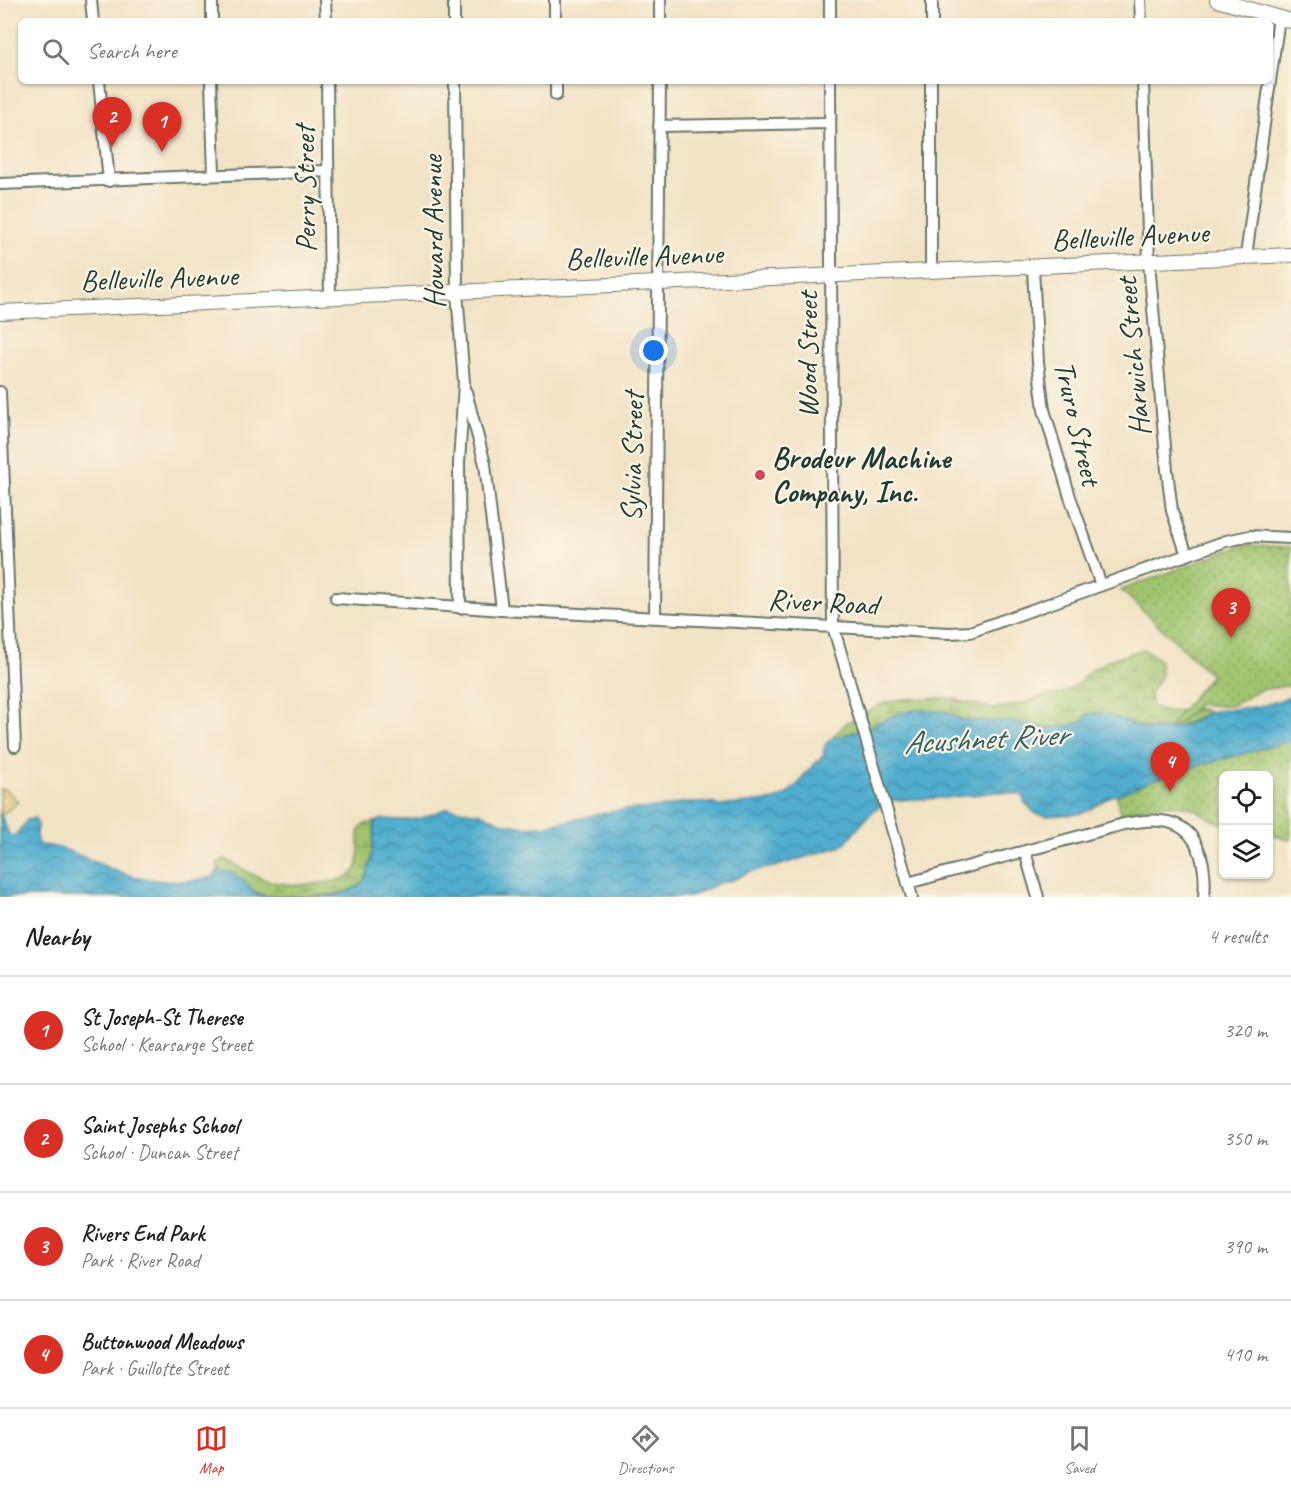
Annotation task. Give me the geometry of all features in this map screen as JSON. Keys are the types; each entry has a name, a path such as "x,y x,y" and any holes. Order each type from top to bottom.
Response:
{"main road":[{"path":"1217,0 1285,20"},
{"name":"Belleville Avenue","path":"0,312 1291,255"}],"street":[{"path":"91,0 93,18"},
{"path":"212,0 212,18"},
{"path":"325,0 326,18"},
{"path":"454,0 454,18"},
{"path":"555,0 555,18"},
{"path":"660,0 660,18"},
{"path":"830,0 830,18"},
{"path":"932,0 932,18"},
{"path":"1140,0 1141,18"},
{"path":"1273,69 1285,20"},
{"path":"99,84 109,181"},
{"path":"211,84 214,175"},
{"name":"Perry Street","path":"327,84 330,297"},
{"name":"Howard Avenue","path":"455,84 457,292 464,383 459,463 460,608"},
{"path":"556,84 556,95"},
{"name":"Sylvia Street","path":"655,617 660,84"},
{"name":"Wood Street","path":"830,84 833,626 912,897"},
{"path":"931,84 931,270"},
{"name":"Harwich Street","path":"1143,84 1149,262 1168,485 1175,524 1187,555"},
{"path":"1246,256 1270,84"},
{"path":"659,126 830,123"},
{"path":"0,184 328,171"},
{"name":"Truro Street","path":"1033,268 1038,362 1044,410 1073,506 1101,585"},
{"name":"Howard Avenue","path":"464,383 485,464 502,610"},
{"path":"0,392 15,746"},
{"name":"River Road","path":"336,598 460,608 950,633 970,632 1234,538 1291,537"},
{"path":"908,883 1124,824 1150,820 1169,822 1188,833 1201,853 1205,877 1204,897"},
{"path":"1025,852 1038,897"}],"green space":[{"path":"1243,545 1291,547 1291,685 1260,690 1233,705 1199,704 1182,720 1168,728 1211,675 1121,590"},
{"path":"1143,649 1160,661 1161,675 1150,693 1152,706 1166,711 1201,709 1208,712 1183,724 1159,728 1136,725 1110,714 1072,725 1045,728 1016,722 965,721 944,711 899,713 877,724 839,737 835,735 847,722 882,704 902,699 948,698 994,709 1043,696 1060,694 1077,685 1089,671 1109,660"},
{"path":"1291,733 1291,840 1273,836 1273,771 1219,771 1219,822 1194,809 1175,805 1148,807 1120,815 1115,781"},
{"path":"375,822 369,871 361,884 353,889 309,897 265,896 253,890 234,874 218,871 218,863 224,859 272,882 322,883 344,878 357,867 359,830 365,824"}],"sand":[{"path":"0,789 6,790 18,802 2,814 0,813"}],"water":[{"name":"Acushnet River","path":"1291,696 1291,739 1288,742 1189,768 1150,781 1111,796 1079,814 1047,816 1036,814 1024,802 1020,794 997,792 945,798 896,800 875,809 842,846 774,867 749,872 690,897 314,897 348,892 359,886 369,868 375,822 383,819 421,818 448,808 481,813 503,823 524,827 544,826 612,811 666,807 681,803 712,803 719,806 775,800 787,794 801,781 803,776 823,756 825,745 835,735 839,737 877,724 899,713 917,710 944,711 965,721 1016,722 1045,728 1072,725 1083,721 1088,714 1098,713 1145,729 1159,730 1185,725 1208,713 1260,706"},
{"path":"0,813 10,836 18,833 27,820 35,818 38,825 37,842 40,845 64,849 129,875 157,880 185,881 213,877 217,871 226,872 239,876 262,895 276,897 0,897"}],"place":[{"name":"Saint Josephs School","path":"112,147"},
{"name":"St Joseph-St Therese","path":"162,152"},
{"name":"Brodeur Machine Company, Inc.","path":"760,475"},
{"name":"Rivers End Park","path":"1231,638"},
{"name":"Buttonwood Meadows","path":"1170,792"}]}
